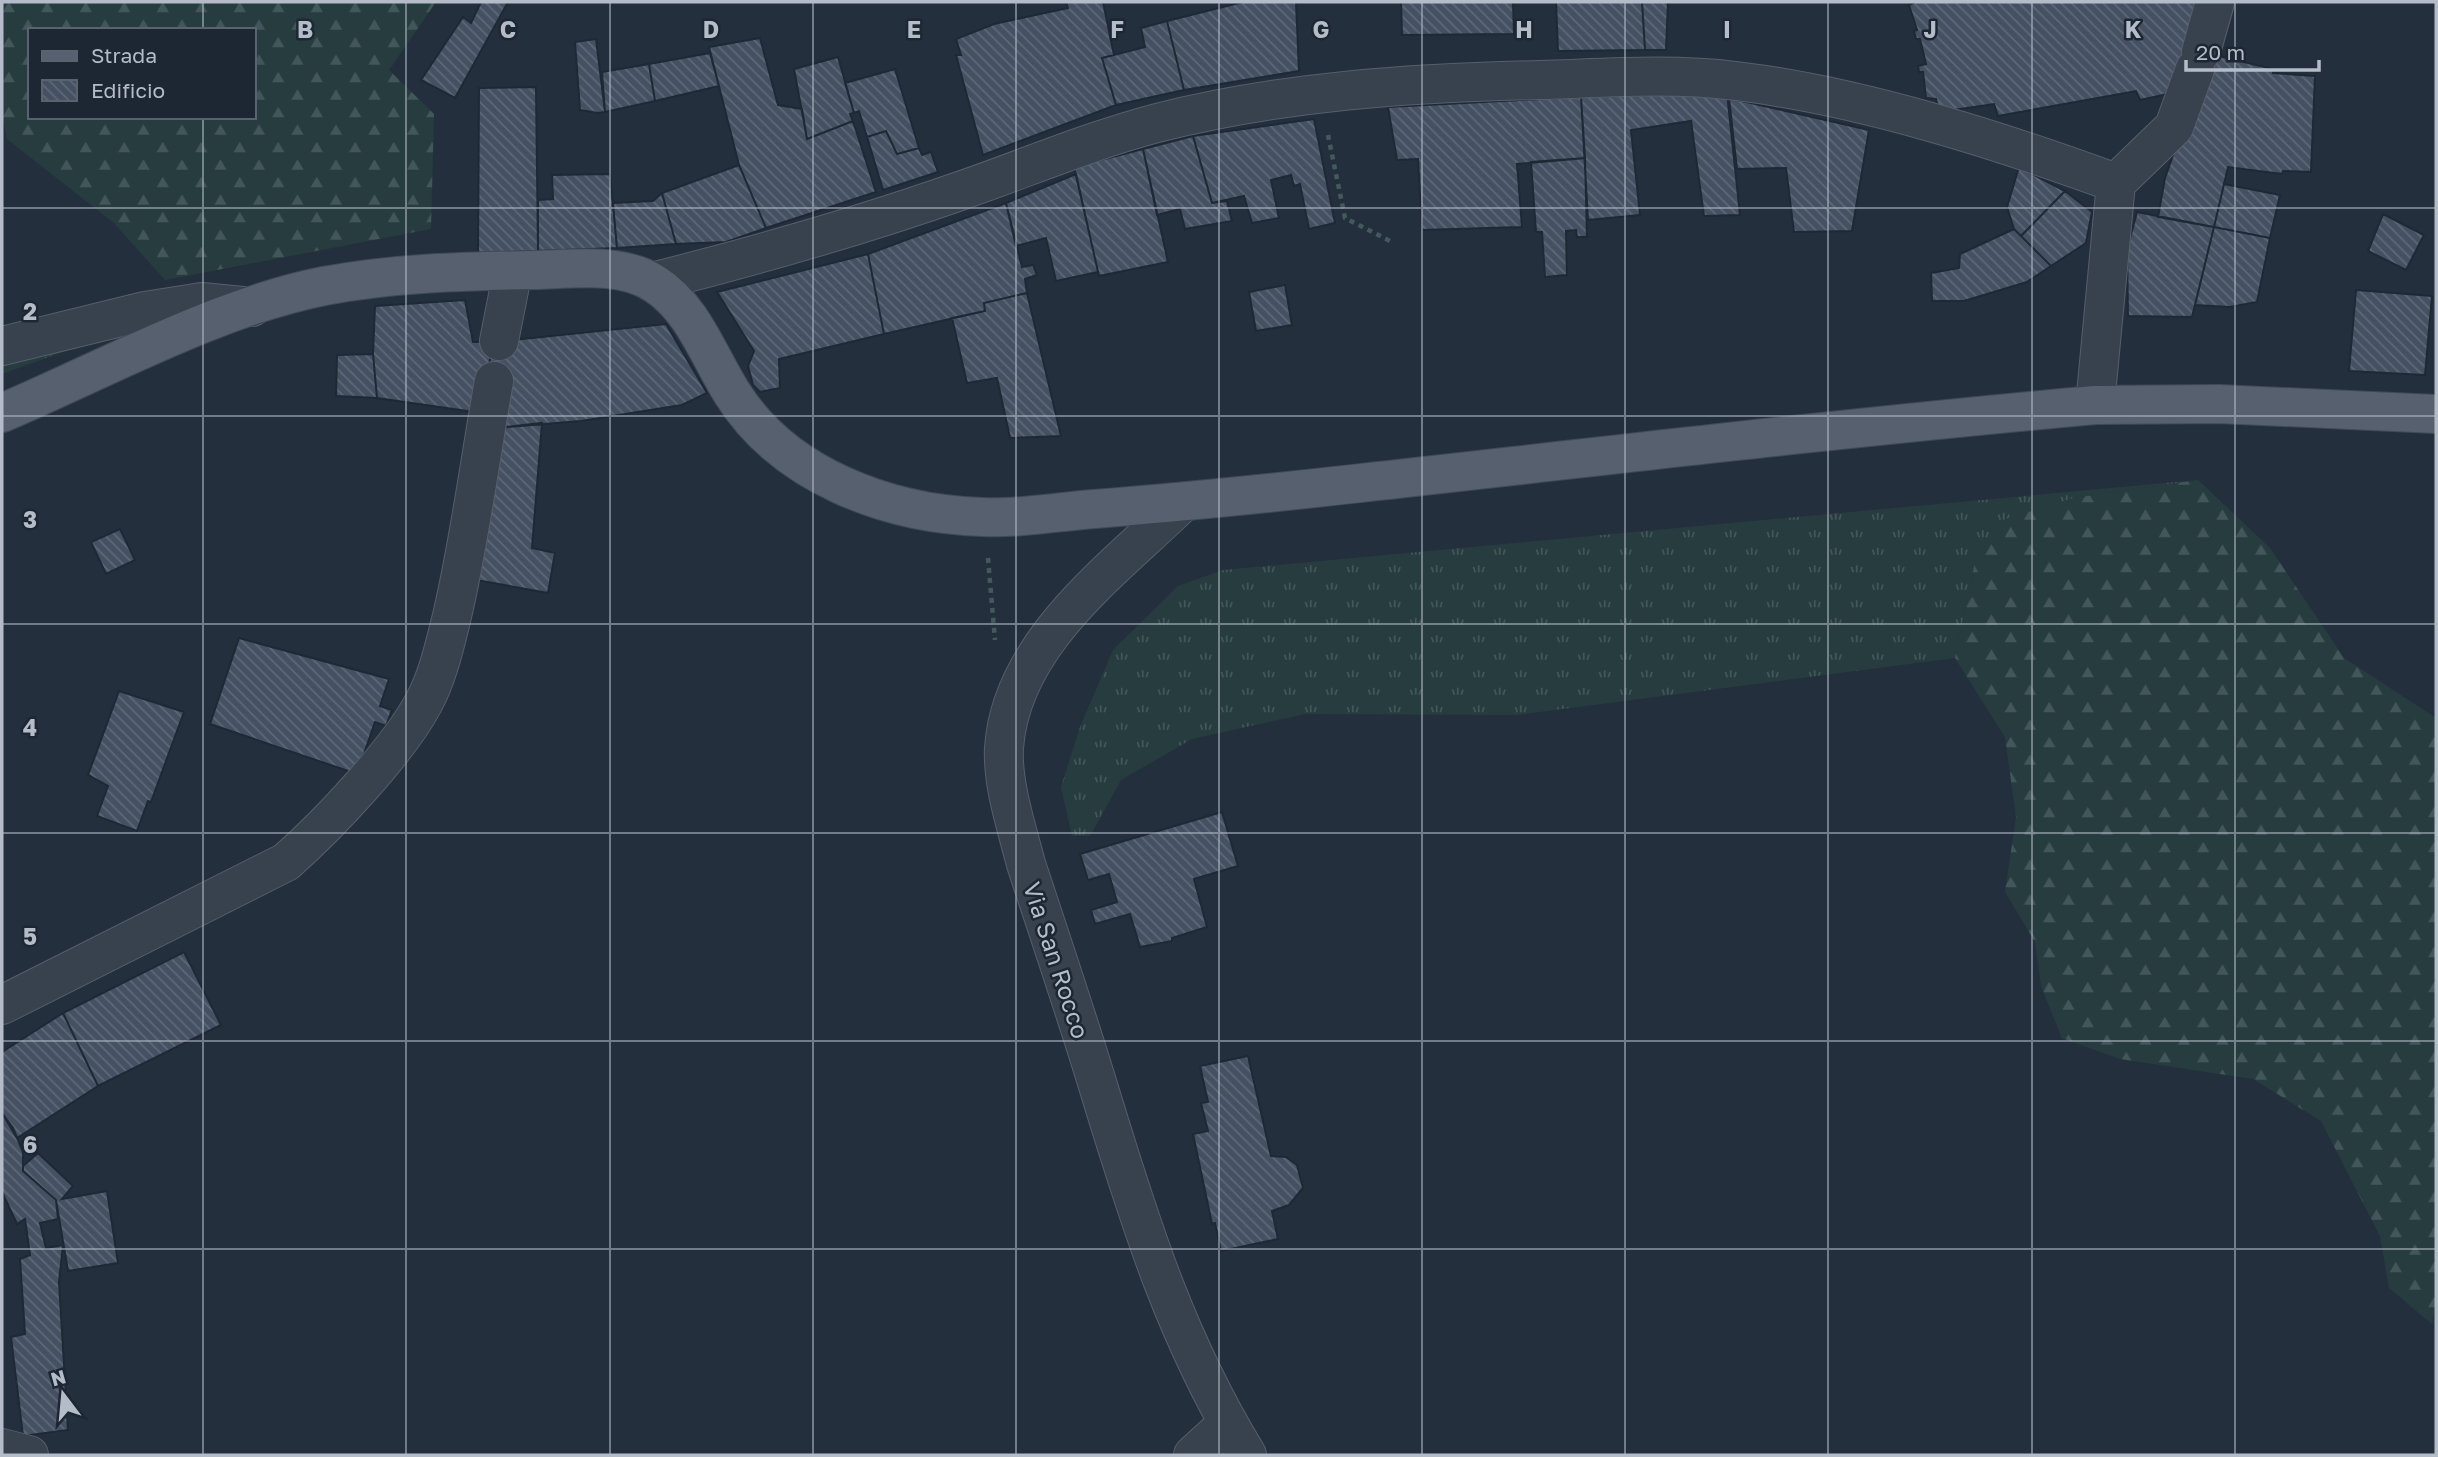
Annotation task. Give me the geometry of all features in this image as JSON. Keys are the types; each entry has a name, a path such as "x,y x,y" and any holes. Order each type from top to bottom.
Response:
{"main road":[{"path":"2,413 252,307 318,287 384,276 513,270 625,271 652,282 671,296 692,323 736,399 791,457 830,480 883,501 934,512 985,517 1183,502 2095,405 2219,404 2436,414"}],"street":[{"path":"2095,405 2116,183 2174,127 2216,2"},
{"path":"652,282 869,223 1155,124 1242,104 1320,93 1431,83 1672,76 1739,81 1836,100 1946,127 2021,148 2116,183"},
{"path":"499,341 513,270"},
{"path":"2,346 145,311 202,302 252,307"},
{"path":"2,1005 286,862 313,838 393,746 424,701 443,651 460,579 494,381"},
{"name":"Via San Rocco","path":"1183,502 1064,618 1032,657 1013,700 1004,749 1012,810 1026,864 1121,1166 1172,1311 1247,1455"},
{"path":"1194,1455 1228,1423"},
{"path":"2,1448 29,1455"}],"path":[{"path":"1320,93 1345,218 1390,240"},
{"path":"985,517 996,654"}],"green space":[{"path":"2,2 436,2 389,70 434,114 431,229 165,280 114,223 7,139 2,113"},
{"path":"68,350 2,374 2,362"},
{"path":"2198,480 2073,498 1976,557 1955,658 1517,715 1305,714 1192,739 1121,780 1090,836 1072,836 1061,787 1080,727 1113,650 1178,586 1223,570"},
{"path":"2198,480 2270,548 2344,658 2436,718 2436,1304 2432,1324 2389,1288 2380,1236 2321,1121 2253,1079 2120,1059 2062,1038 2041,986 2035,942 2005,892 2016,817 2005,737 1955,658 1976,557 2000,521 2073,498"}],"building":[{"path":"481,2 508,2 455,98 421,80 463,17 471,23"},
{"path":"1066,2 1103,2 1114,55 1102,58 1116,105 983,155 956,55 961,55 956,39 994,24 1068,8"},
{"path":"1243,2 1296,2 1299,71 1184,90 1167,21"},
{"path":"1401,2 1513,2 1514,34 1402,35"},
{"path":"1556,2 1642,2 1645,50 1558,51"},
{"path":"1642,2 1668,2 1666,50 1645,50"},
{"path":"1915,2 2203,2 2177,92 2140,100 2136,91 1998,116 1994,104 1939,112 1936,99 1926,98 1923,72 1919,72 1918,66 1926,64 1920,39 1916,39 1914,31 1917,30 1909,5"},
{"path":"1167,21 1184,90 1116,105 1102,58 1145,47 1141,28"},
{"path":"760,38 778,105 802,109 807,139 853,121 876,192 766,228 739,165 709,47"},
{"path":"596,39 605,112 598,113 580,110 575,42"},
{"path":"2190,49 2273,69 2273,73 2315,76 2311,172 2283,171 2282,174 2228,167 2214,227 2158,217 2165,178 2203,70"},
{"path":"710,53 719,86 655,101 649,64"},
{"path":"838,57 854,113 850,114 853,121 807,139 794,69"},
{"path":"649,64 655,101 605,112 602,72"},
{"path":"895,69 919,148 897,154 886,131 867,137 859,111 854,113 845,83"},
{"path":"536,87 538,251 478,253 479,88"},
{"path":"1727,93 1740,215 1704,216 1691,121 1631,130 1640,215 1588,220 1581,97"},
{"path":"1581,97 1585,158 1517,164 1522,227 1422,230 1418,159 1397,160 1388,107"},
{"path":"1729,98 1869,130 1852,231 1794,232 1786,168 1737,169"},
{"path":"1314,119 1335,223 1309,229 1300,184 1294,186 1291,175 1271,180 1279,218 1252,223 1244,196 1212,203 1193,136"},
{"path":"886,131 897,154 919,148 922,155 931,152 938,172 883,190 867,137"},
{"path":"1193,136 1212,203 1227,201 1232,221 1185,229 1180,209 1157,215 1143,149"},
{"path":"1143,149 1168,262 1099,276 1074,167"},
{"path":"1585,158 1587,237 1577,237 1576,230 1566,231 1567,275 1545,277 1542,232 1536,232 1531,162"},
{"path":"739,165 766,228 726,242 676,244 662,193"},
{"path":"2019,167 2065,191 2021,236 2014,229 2007,207"},
{"path":"610,174 617,248 538,251 538,200 553,199 552,175"},
{"path":"1076,174 1098,272 1056,281 1046,238 1016,246 1006,203"},
{"path":"2224,184 2280,195 2270,238 2214,227"},
{"path":"2065,191 2092,212 2086,243 2051,266 2021,236"},
{"path":"662,193 676,244 617,248 613,203 653,201"},
{"path":"1006,203 1022,267 1033,265 1037,275 1025,279 1027,293 984,303 985,311 884,334 868,254"},
{"path":"2137,212 2214,227 2192,317 2128,316 2127,249"},
{"path":"2383,214 2424,235 2406,270 2368,251"},
{"path":"2214,227 2270,238 2257,302 2230,307 2195,305"},
{"path":"2014,229 2051,266 2027,282 1964,301 1932,301 1931,273 1959,268 1960,254"},
{"path":"868,254 884,334 779,359 780,388 760,392 753,385 748,366 754,351 717,292"},
{"path":"1285,285 1292,325 1256,331 1249,292"},
{"path":"2356,290 2432,296 2425,375 2349,371"},
{"path":"1027,293 1061,436 1010,438 997,378 967,383 952,318 985,311 984,303"},
{"path":"465,300 473,342 493,342 481,413 377,398 373,354 375,306"},
{"path":"666,324 707,393 682,405 581,421 497,428 486,382 493,342"},
{"path":"373,354 377,398 336,396 337,355"},
{"path":"542,423 532,548 555,553 548,593 476,580 497,428"},
{"path":"120,529 135,560 106,574 91,542"},
{"path":"239,638 389,679 380,706 392,710 386,726 375,722 357,774 210,724"},
{"path":"119,691 184,712 151,802 148,801 137,831 97,816 108,786 88,775"},
{"path":"1222,812 1238,866 1194,879 1207,927 1172,938 1172,941 1140,947 1130,914 1095,924 1091,910 1117,902 1109,874 1088,880 1080,854"},
{"path":"184,952 221,1025 98,1086 63,1013"},
{"path":"63,1013 98,1086 17,1138 2,1113 2,1052"},
{"path":"1248,1056 1271,1156 1286,1157 1297,1165 1303,1188 1289,1205 1272,1211 1278,1239 1221,1251 1215,1223 1212,1224 1193,1134 1208,1131 1201,1103 1208,1102 1200,1066"},
{"path":"2,1113 13,1128 23,1152 23,1171 56,1200 58,1219 40,1223 46,1248 63,1245 59,1282 68,1430 23,1436 11,1337 25,1334 20,1259 30,1255 25,1219 17,1224 2,1192"},
{"path":"38,1153 73,1186 62,1199 107,1191 118,1263 68,1271 56,1200 23,1171 23,1166"}]}
